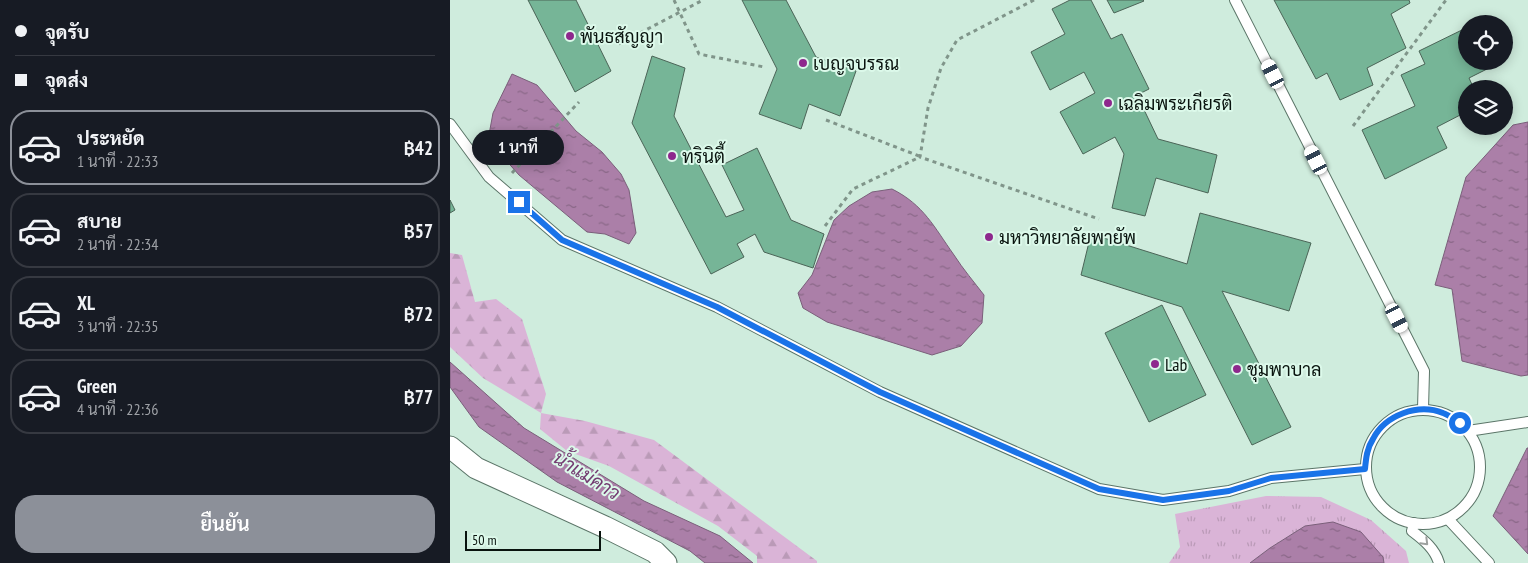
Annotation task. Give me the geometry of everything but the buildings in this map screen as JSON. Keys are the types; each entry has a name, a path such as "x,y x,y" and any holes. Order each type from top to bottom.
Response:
{"street":[{"path":"450,447 476,468 605,527 655,552 666,563"}],"lane":[{"path":"1235,0 1424,371 1423,409"},
{"path":"450,124 490,177 562,240 717,307 880,392 1099,489 1163,500 1229,491 1271,478 1365,469"},
{"path":"1423,409 1443,413 1460,423 1468,431 1479,452 1481,470 1477,488 1467,505 1448,519 1429,524 1414,523 1396,518 1383,508 1372,493 1365,469 1367,453 1373,438 1387,422 1403,412 1423,409"},
{"path":"1468,431 1528,422"},
{"path":"1448,519 1489,563"},
{"path":"1414,523 1412,531 1424,540 1437,554 1439,563"}],"path":[{"path":"674,0 699,54 764,67"},
{"path":"619,44 702,0"},
{"path":"920,157 928,108 938,76 957,40 1034,0"},
{"path":"1353,126 1446,0"},
{"path":"512,173 579,102"},
{"path":"826,120 920,157 1100,219"},
{"path":"825,226 853,189 920,157"}],"green space":[{"path":"450,253 462,255 475,302 496,299 522,319 546,394 541,413 483,378 450,347"},
{"path":"541,413 585,421 654,440 817,561 817,563 757,563 757,556 718,526 609,466 567,451 540,429"},
{"path":"1266,496 1321,497 1371,520 1406,551 1409,563 1384,563 1383,557 1305,526 1250,563 1169,563 1180,547 1175,514"}],"water":[{"path":"512,74 537,85 576,131 602,152 621,174 629,190 636,233 629,244 605,234 587,232 519,175 488,140 493,113"},
{"path":"1528,122 1528,375 1521,376 1462,361 1452,289 1435,285 1466,177 1504,135 1513,135 1513,125"},
{"path":"892,189 912,202 934,226 984,295 982,323 961,346 932,355 827,322 803,308 798,293 812,275 834,220 849,206 872,192"},
{"name":"น้ำแม่คาว","path":"450,362 524,428 644,501 720,536 753,563 705,563 690,551 557,482 479,427 450,387"},
{"path":"1528,448 1528,554 1493,516"},
{"path":"1333,522 1361,532 1383,557 1384,563 1250,563 1305,526"}],"place":[{"name":"พันธสัญญา","path":"570,36"},
{"name":"เบญจบรรณ","path":"803,63"},
{"name":"เฉลิมพระเกียรติ","path":"1108,103"},
{"name":"ทรินิตี้","path":"672,156"},
{"name":"มหาวิทยาลัยพายัพ","path":"989,237"},
{"name":"Lab","path":"1155,364"},
{"name":"ชุมพาบาล","path":"1237,369"}],"route":[{"path":"519,202 562,240 717,307 880,392 1099,489 1163,500 1229,491 1271,478 1365,469 1367,453 1373,438 1387,422 1403,412 1423,409 1443,413 1460,423"}]}
